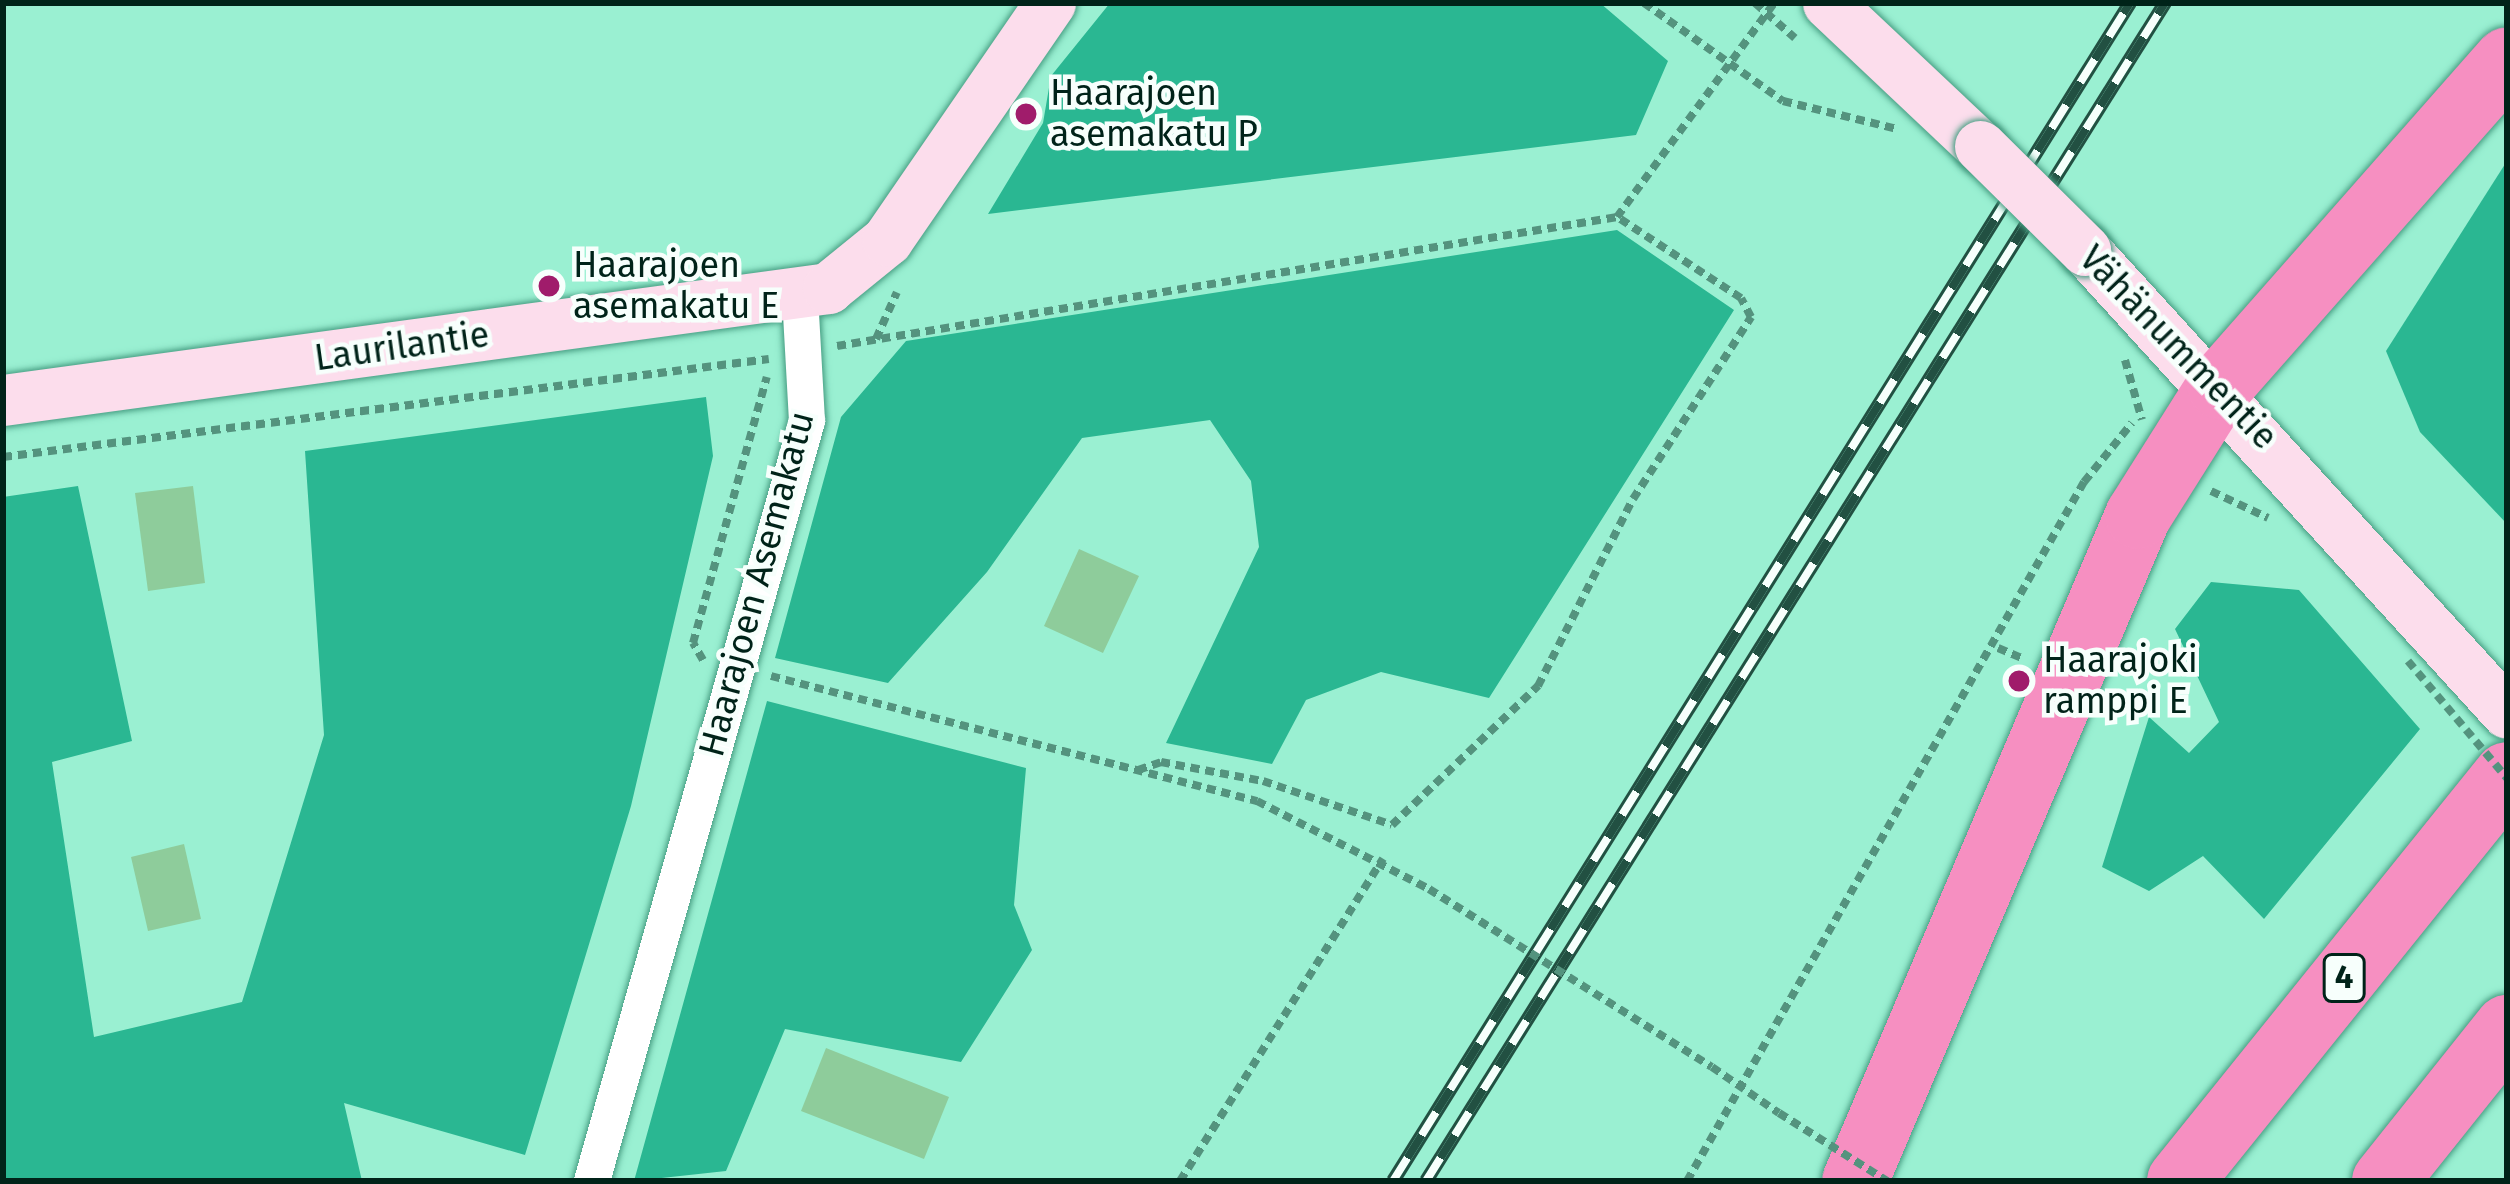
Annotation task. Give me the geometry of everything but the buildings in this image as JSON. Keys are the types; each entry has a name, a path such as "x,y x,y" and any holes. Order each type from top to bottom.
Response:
{"highway":[{"path":"1855,1181 2138,516 2220,386 2507,60"},
{"name":"4","path":"2180,1181 2507,777"},
{"path":"2385,1181 2507,1028"},
{"path":"2425,1181 2507,1094"}],"street":[{"path":"800,294 828,287 887,240 1050,3"},
{"name":"Vähänummentie","path":"1812,21 1980,146 2085,250 2220,386 2422,645 2507,713"},
{"name":"Haarajoen Asemakatu","path":"592,1181 807,422 810,350 800,294"},
{"name":"Laurilantie","path":"3,400 800,294"}],"path":[{"path":"1644,3 1727,69 1783,101 1853,114 1918,146"},
{"path":"1755,3 1765,11 1812,21"},
{"path":"1617,218 1774,3"},
{"path":"3,457 772,358 1617,218 1741,298 1751,317 1633,499 1538,686 1392,825 1263,781 1161,762 1138,770"},
{"path":"772,358 693,643 701,660 1257,801 1383,859 1887,1181"},
{"path":"1687,1181 1747,1091 1998,648 2084,482 2138,416"},
{"path":"2422,645 2507,777"},
{"path":"1998,648 2029,661"},
{"path":"1180,1181 1383,859"}],"green space":[{"path":"1110,3 1600,3 1668,61 1636,135 988,214 1043,123 1051,76"},
{"path":"2507,161 2507,524 2420,432 2386,351"},
{"path":"1617,230 1734,310 1489,698 1381,672 1306,700 1272,764 1166,743 1259,547 1251,481 1210,420 1082,438 987,572 888,683 775,658 841,417 906,341"},
{"path":"706,397 713,456 631,806 525,1155 344,1103 362,1181 3,1181 3,497 78,486 132,741 52,762 94,1037 242,1002 324,735 305,451"},
{"path":"2211,582 2299,590 2420,729 2264,919 2203,856 2149,891 2102,867 2149,717 2189,753 2219,722 2175,629"},
{"path":"767,701 1026,768 1014,905 1032,950 961,1062 785,1029 726,1171 634,1181"}],"railway":[{"path":"1393,1181 2130,3"},
{"path":"1426,1181 2165,3"}],"place":[{"name":"Haarajoen asemakatu P","path":"1026,114"},
{"name":"Haarajoen asemakatu E","path":"549,286"},
{"name":"Haarajoki ramppi E","path":"2019,681"}]}
